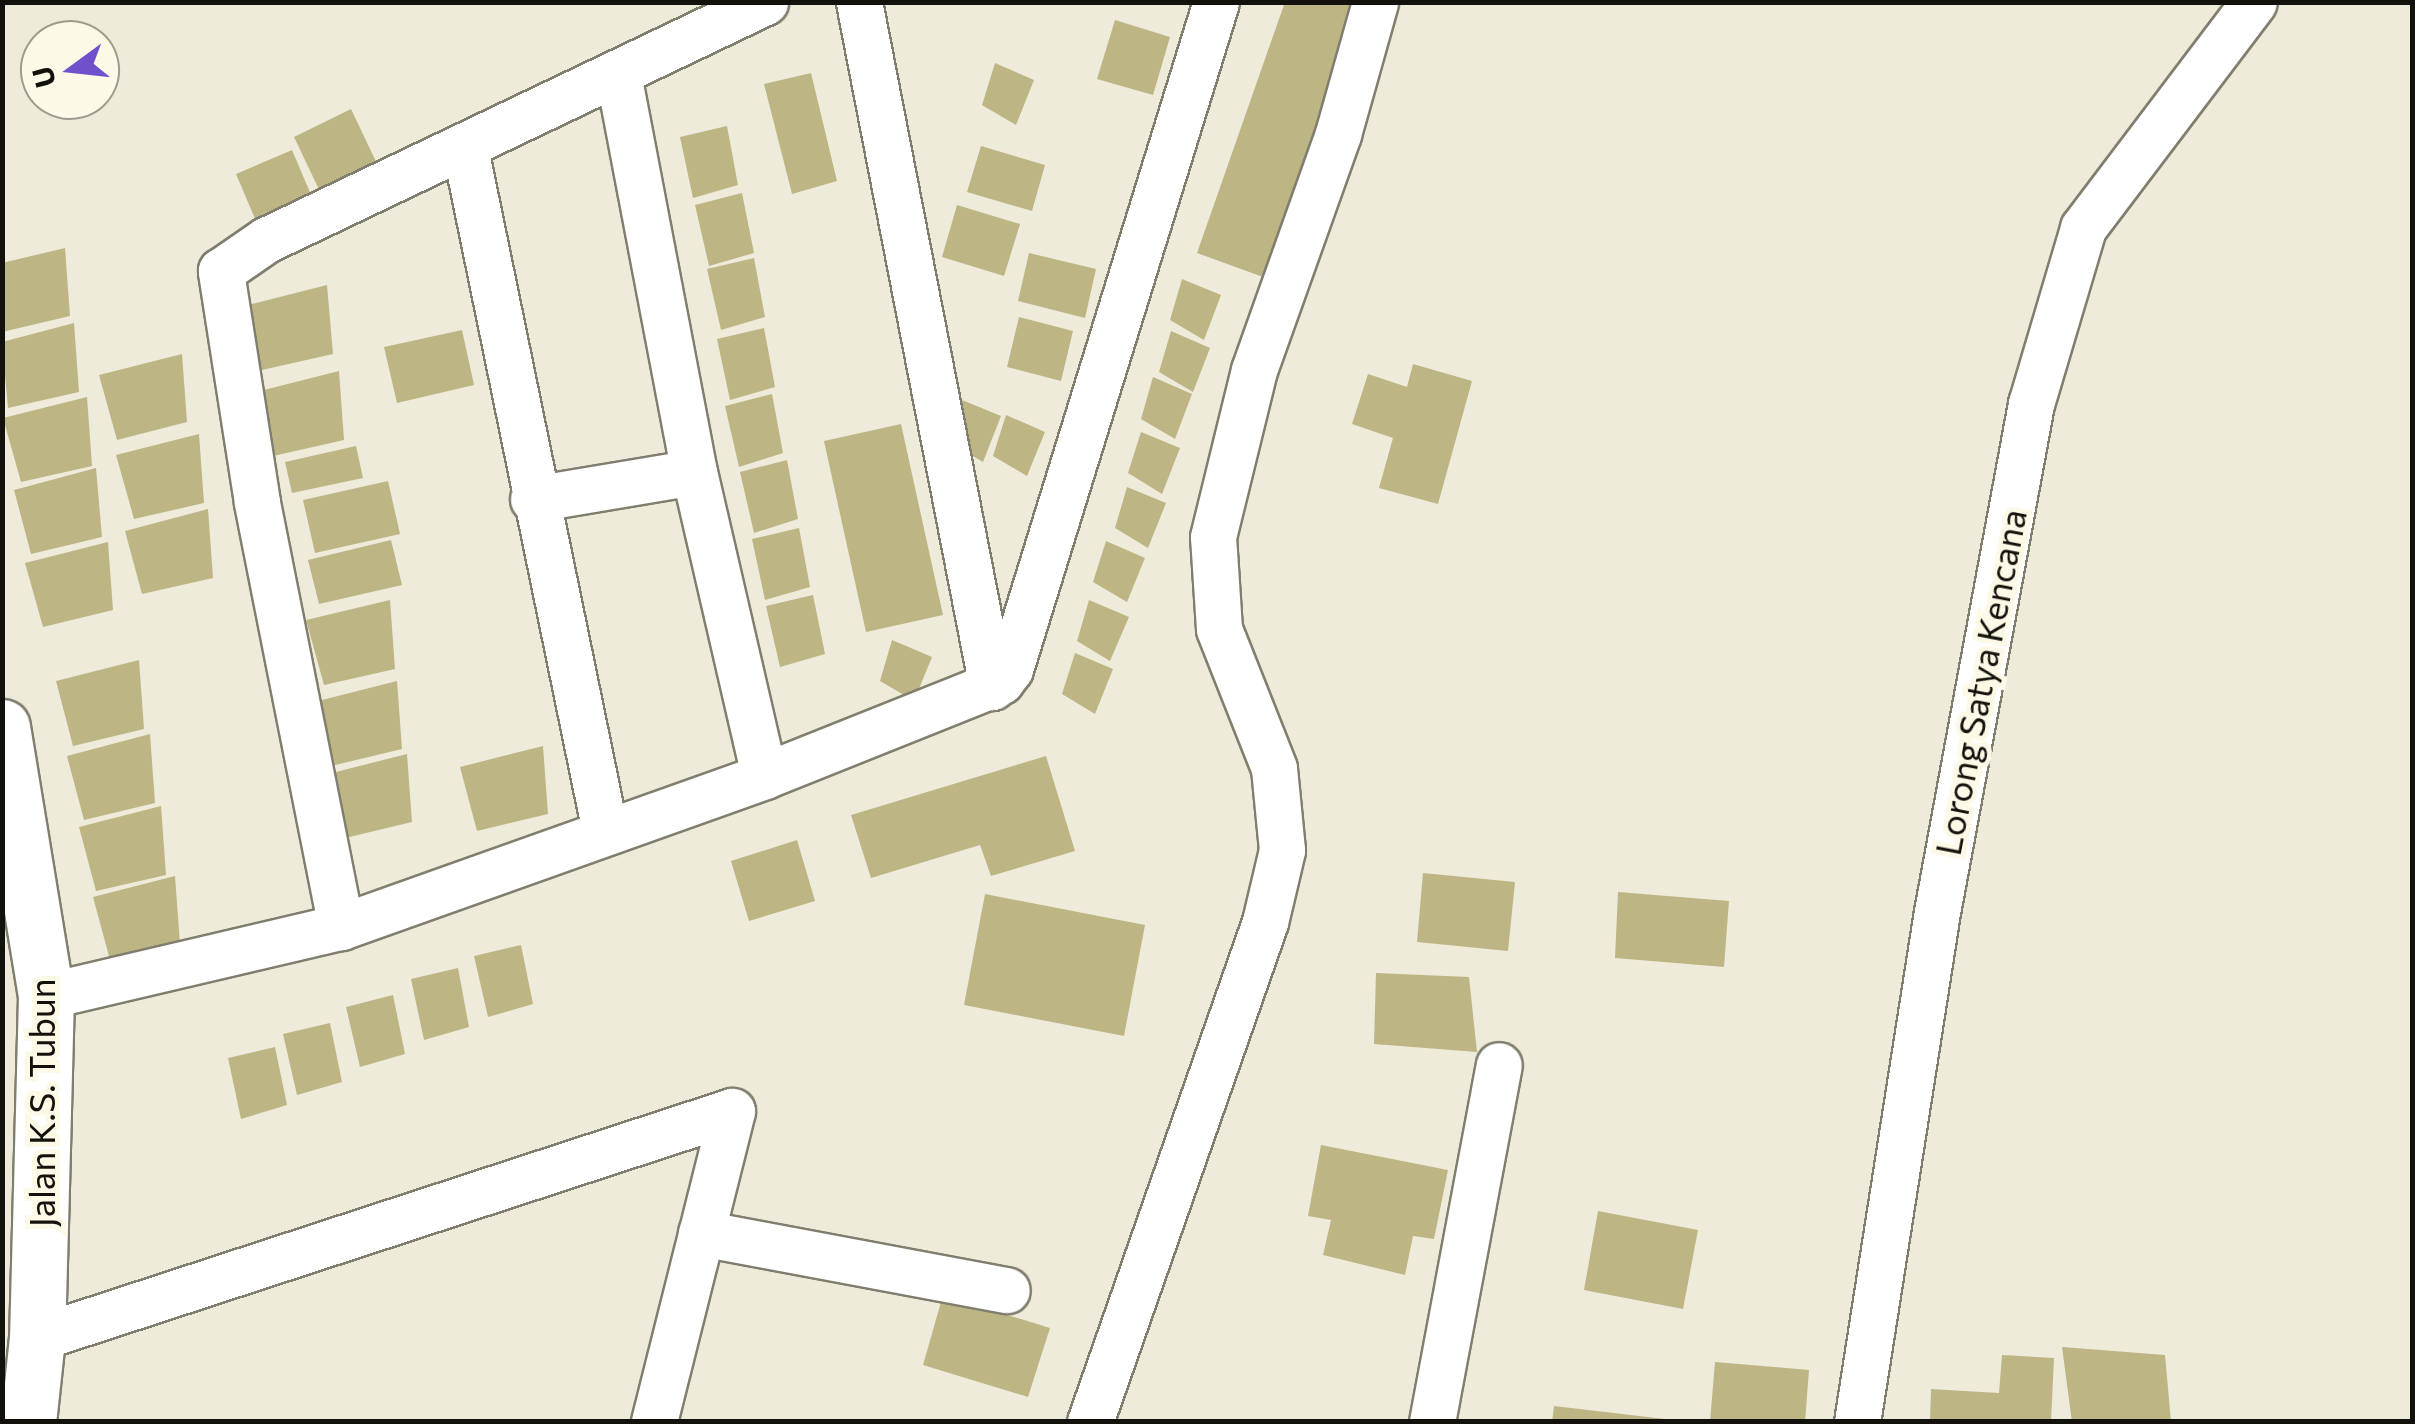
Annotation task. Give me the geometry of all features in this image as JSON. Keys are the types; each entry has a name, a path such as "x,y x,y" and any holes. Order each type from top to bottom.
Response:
{"street":[{"path":"341,927 257,502 221,270 266,240 464,149 765,2"},
{"path":"859,2 992,687"},
{"path":"46,996 341,927 764,776 992,687 1010,669 1216,2"},
{"path":"1090,1422 1265,922 1282,850 1274,768 1219,630 1213,537 1254,370 1338,134 1375,2"},
{"name":"Lorong Satya Kencana","path":"1857,1422 1937,912 2031,404 2083,228 2254,2"},
{"path":"618,74 694,472 764,776"},
{"path":"464,149 533,498 606,832"},
{"path":"533,498 694,472"},
{"name":"Jalan K.S. Tubun","path":"2,727 46,996 37,1338 28,1422"},
{"path":"1432,1422 1499,1066"},
{"path":"37,1338 732,1111 654,1422"},
{"path":"702,1233 1007,1290"}],"building":[{"path":"1285,2 1372,2 1274,281 1197,253"},
{"path":"1115,20 1170,37 1153,95 1097,79"},
{"path":"995,63 1034,80 1016,125 982,105"},
{"path":"811,73 837,181 792,194 764,84"},
{"path":"351,109 381,172 324,200 294,137"},
{"path":"727,126 738,185 693,198 680,137"},
{"path":"981,146 1045,165 1032,211 967,192"},
{"path":"292,150 318,211 262,235 236,174"},
{"path":"742,193 754,253 709,266 695,205"},
{"path":"957,205 1020,224 1004,276 942,257"},
{"path":"65,248 70,316 2,332 2,263"},
{"path":"1029,253 1096,269 1085,318 1018,301"},
{"path":"754,258 765,317 721,330 707,269"},
{"path":"1182,279 1221,295 1204,340 1170,320"},
{"path":"327,285 333,354 262,370 244,306"},
{"path":"1019,317 1073,331 1061,381 1007,367"},
{"path":"74,323 79,392 8,408 2,342"},
{"path":"764,328 775,387 730,400 717,339"},
{"path":"462,330 474,385 397,403 384,347"},
{"path":"1171,331 1210,348 1193,392 1159,372"},
{"path":"182,354 187,422 117,440 99,375"},
{"path":"1413,364 1472,381 1438,504 1379,488 1393,438 1352,424 1368,374 1407,387"},
{"path":"339,371 344,440 273,456 256,392"},
{"path":"1153,377 1192,394 1175,439 1141,419"},
{"path":"772,394 783,453 739,467 725,406"},
{"path":"87,397 92,466 21,482 3,418"},
{"path":"962,400 1001,416 983,462 949,442"},
{"path":"1006,415 1045,432 1027,476 993,456"},
{"path":"901,424 943,615 866,632 824,441"},
{"path":"1141,432 1180,448 1162,494 1128,473"},
{"path":"199,434 204,503 134,519 116,455"},
{"path":"356,446 363,478 292,493 285,462"},
{"path":"787,460 798,519 754,533 740,472"},
{"path":"96,468 102,537 31,554 14,490"},
{"path":"388,481 400,534 315,553 303,500"},
{"path":"1127,487 1166,503 1148,548 1115,528"},
{"path":"208,509 213,578 142,594 125,531"},
{"path":"799,528 810,587 765,600 752,539"},
{"path":"391,540 402,585 319,604 308,560"},
{"path":"1106,541 1145,558 1127,602 1093,582"},
{"path":"108,542 113,610 43,627 25,563"},
{"path":"813,595 825,654 780,667 766,606"},
{"path":"390,600 395,669 324,685 306,620"},
{"path":"1089,600 1129,617 1110,661 1077,641"},
{"path":"892,640 932,657 914,701 880,681"},
{"path":"1075,653 1113,669 1095,714 1062,694"},
{"path":"139,660 144,729 73,746 56,681"},
{"path":"397,681 402,749 331,766 314,702"},
{"path":"150,734 155,803 84,820 67,756"},
{"path":"543,746 548,814 477,831 460,767"},
{"path":"407,754 412,822 341,839 324,775"},
{"path":"1046,756 1075,851 991,876 980,845 871,878 851,815"},
{"path":"161,806 166,875 96,891 79,827"},
{"path":"797,840 815,901 749,921 731,861"},
{"path":"1423,873 1515,882 1508,951 1417,942"},
{"path":"175,876 180,944 110,960 93,897"},
{"path":"1618,892 1729,901 1724,967 1615,958"},
{"path":"985,894 1145,925 1124,1036 964,1005"},
{"path":"521,945 533,1004 488,1017 474,956"},
{"path":"458,968 469,1027 424,1040 411,979"},
{"path":"1376,973 1469,977 1477,1052 1374,1044"},
{"path":"393,995 405,1054 360,1067 346,1007"},
{"path":"330,1023 342,1082 297,1095 283,1034"},
{"path":"275,1047 287,1105 241,1119 228,1058"},
{"path":"1321,1145 1448,1170 1434,1239 1413,1236 1405,1275 1323,1255 1331,1220 1308,1216"},
{"path":"1598,1211 1698,1230 1683,1309 1584,1290"},
{"path":"943,1295 1050,1328 1028,1397 923,1365"},
{"path":"2062,1347 2165,1355 2171,1422 2072,1422"},
{"path":"2002,1355 2054,1358 2051,1422 1930,1422 1931,1389 1999,1393"},
{"path":"1715,1362 1809,1370 1805,1422 1710,1422"},
{"path":"1554,1406 1665,1419 1665,1422 1552,1422"}]}
